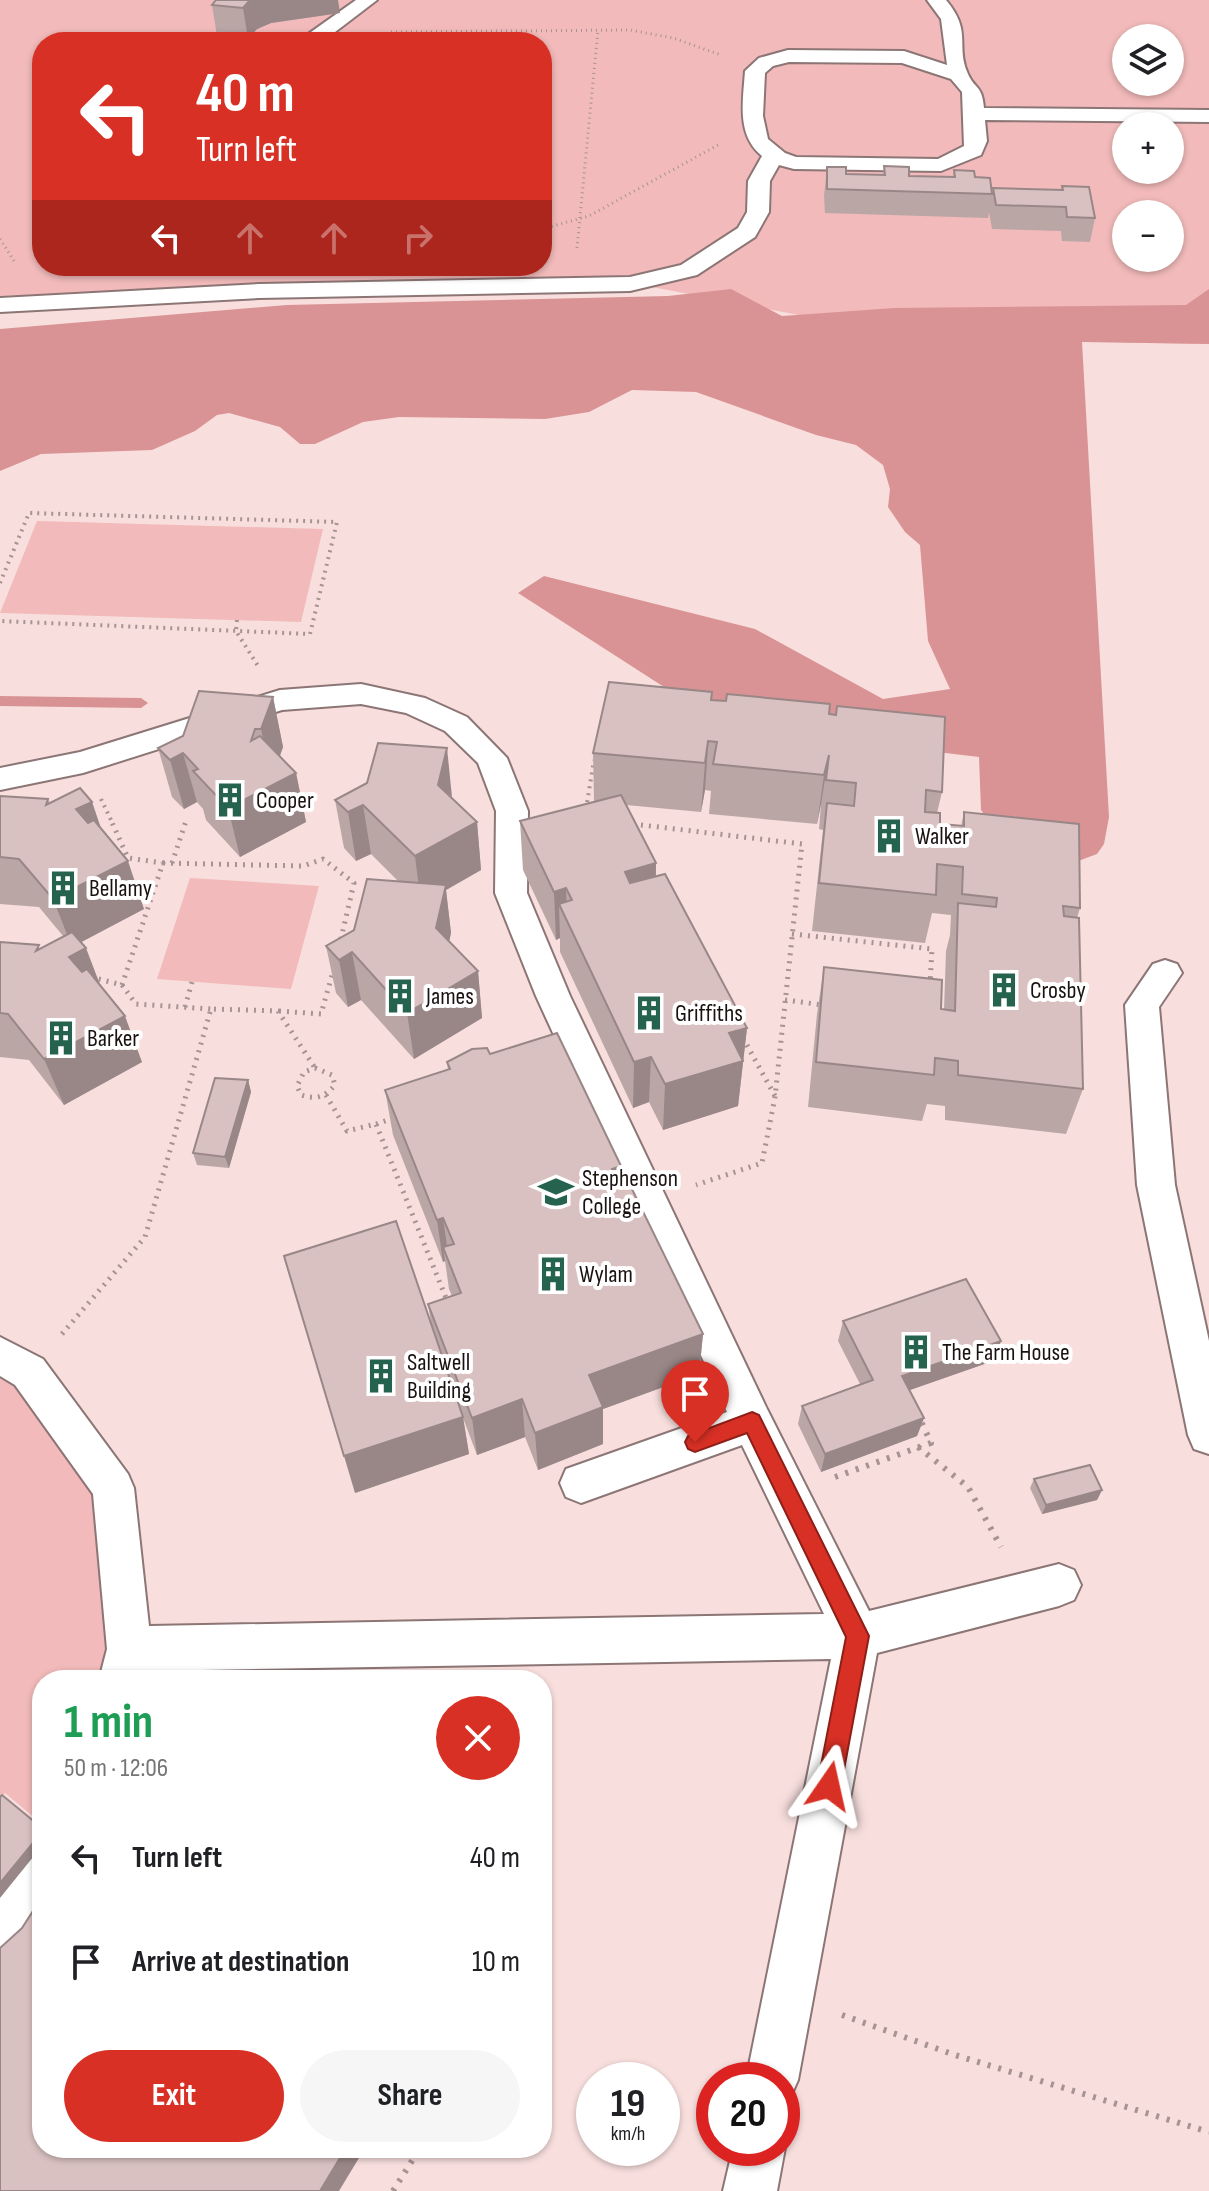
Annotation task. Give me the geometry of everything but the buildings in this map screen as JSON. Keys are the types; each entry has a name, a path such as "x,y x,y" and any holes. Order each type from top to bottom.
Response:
{"lane":[{"path":"323,32 368,0"},
{"path":"936,0 951,18 958,75"},
{"path":"788,56 904,57 958,75 972,91 976,141 973,150 941,165 794,163 772,157 754,133 755,71 766,62 788,56"},
{"path":"975,114 1209,116"},
{"path":"0,305 259,291 630,284 689,270 747,232 758,212 759,181 772,157"},
{"path":"0,779 83,762 280,700 361,694 414,705 456,724 492,758 512,811 511,893 574,1044 752,1422 858,1636 775,2062"},
{"path":"1165,973 1142,1005 1156,1185 1209,1435"},
{"path":"15,1364 113,1488 126,1665 858,1636 1042,1589"},
{"path":"581,1483 752,1422"},
{"path":"0,1923 8,1915 32,1873"},
{"path":"750,2191 755,2166"}],"path":[{"path":"571,285 581,219 598,30"},
{"path":"417,32 630,30 673,38 755,71"},
{"path":"552,226 581,219 616,203 679,162 754,133"},
{"path":"0,583 29,513 337,522 310,634 0,621"},
{"path":"512,811 585,817 596,751"},
{"path":"83,762 128,858 163,863 303,866 323,859 354,883 339,950"},
{"path":"172,863 186,821"},
{"path":"634,837 627,824 802,844 775,1097 762,1163 649,1201"},
{"path":"122,985 163,863"},
{"path":"792,934 932,949 930,990"},
{"path":"83,974 122,985 136,1004 321,1014 336,961"},
{"path":"185,1007 192,982"},
{"path":"785,1000 828,1005"},
{"path":"15,1364 145,1237 211,1009"},
{"path":"278,1011 315,1068 328,1072 334,1080 335,1085 326,1095 314,1099 299,1092 300,1077 315,1068"},
{"path":"738,1029 775,1097"},
{"path":"326,1095 347,1131 405,1114"},
{"path":"376,1124 451,1311"},
{"path":"788,1494 931,1443 918,1415"},
{"path":"918,1447 968,1487 1042,1589"},
{"path":"788,1996 955,2055 1209,2132"},
{"path":"393,2191 414,2158"}],"shaded area":[{"path":"0,0 1209,0 1209,344 926,339 594,276 0,296"},
{"path":"731,289 782,316 894,308 1186,305 1209,289 1209,344 1082,342 1109,817 1104,844 1097,854 1081,860 1067,858 995,829 981,810 979,757 828,739 692,705 518,593 544,576 755,629 883,699 950,689 928,641 920,545 905,532 888,507 890,489 883,465 856,445 816,435 696,392 632,390 589,412 545,419 399,417 363,422 315,444 300,444 280,427 229,413 217,415 195,431 152,450 41,454 0,471 0,329 287,305 668,296"},
{"path":"37,521 323,529 301,622 0,613"},
{"path":"190,878 319,886 291,989 157,979"},
{"path":"0,1369 93,1472 112,1598 106,1670 32,1670 32,1816 5,1793 0,1799"}],"waterway":[{"path":"0,701 141,703"}],"place":[{"name":"Cooper","path":"230,800"},
{"name":"Walker","path":"889,836"},
{"name":"Bellamy","path":"63,888"},
{"name":"Crosby","path":"1004,990"},
{"name":"James","path":"400,996"},
{"name":"Griffiths","path":"649,1013"},
{"name":"Barker","path":"61,1038"},
{"name":"Stephenson College","path":"556,1192"},
{"name":"Wylam","path":"553,1274"},
{"name":"The Farm House","path":"916,1352"},
{"name":"Saltwell Building","path":"381,1376"}],"route":[{"path":"695,1442 752,1422 858,1636 829,1786"}]}
